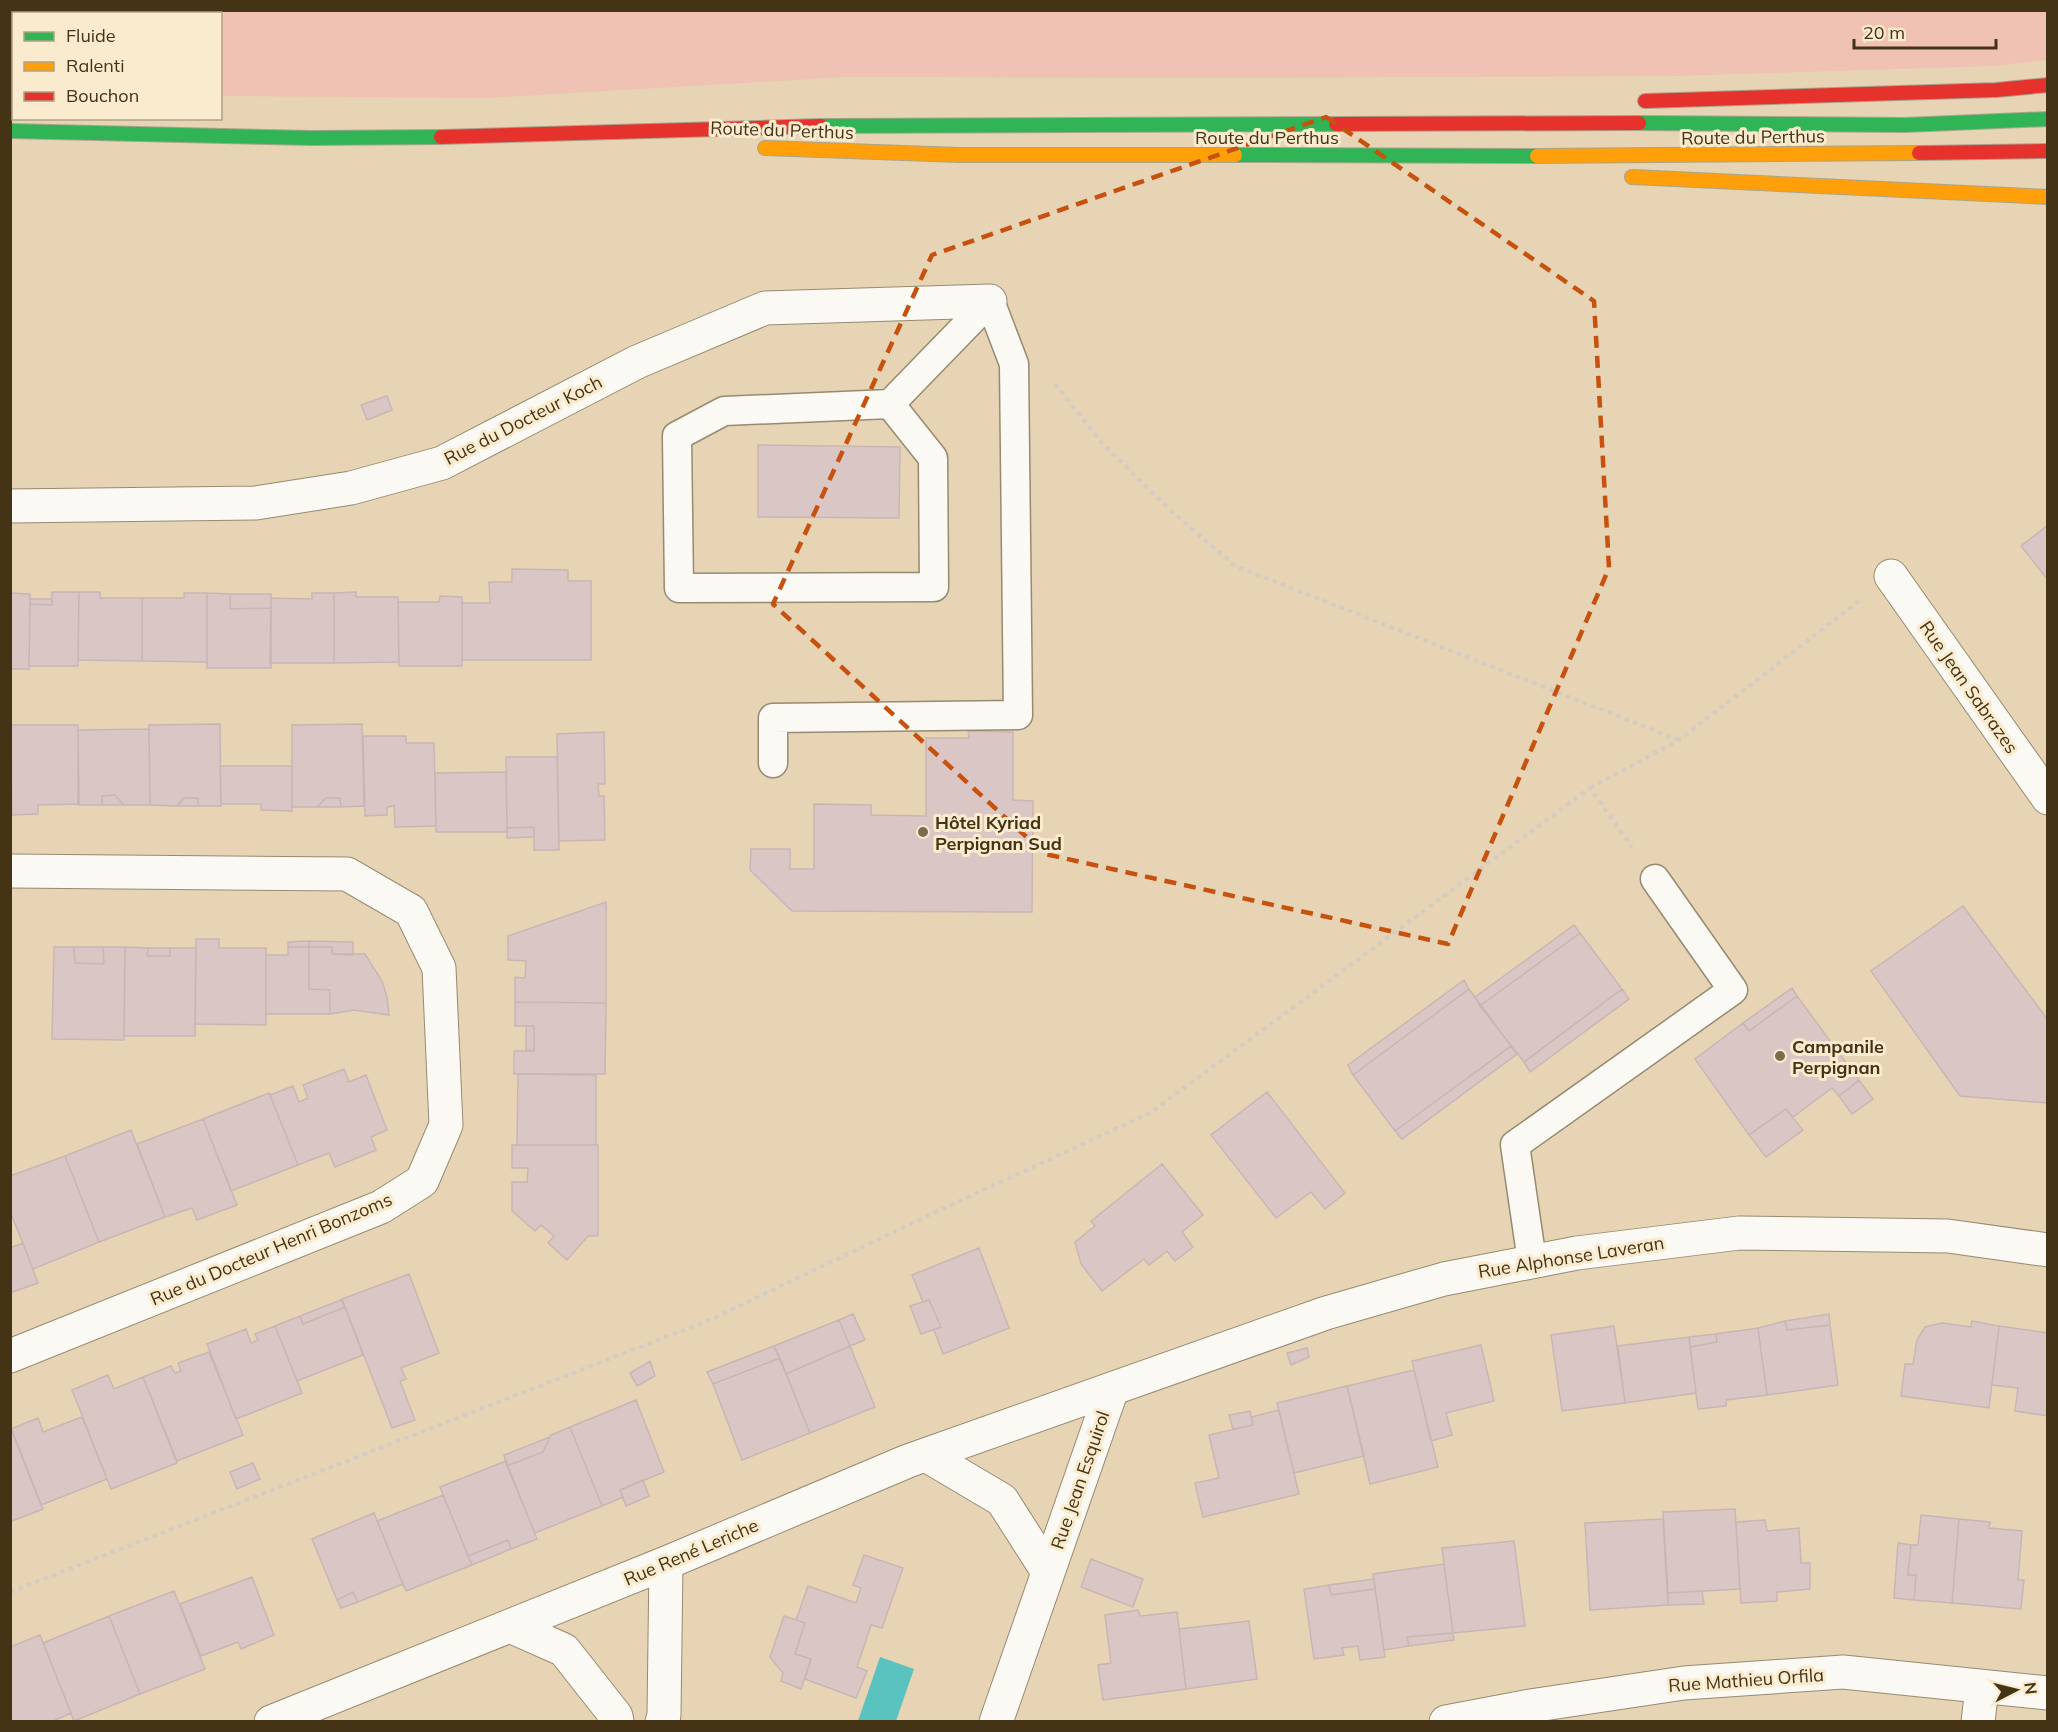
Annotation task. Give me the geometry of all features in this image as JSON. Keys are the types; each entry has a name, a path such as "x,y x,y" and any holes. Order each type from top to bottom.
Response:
{"main road":[{"path":"1631,101 1996,90 2048,85"},
{"path":"488,137 720,115"},
{"name":"Route du Perthus","path":"10,131 312,138 488,137 837,125 1668,123 1905,125 2048,119"},
{"name":"Route du Perthus","path":"488,137 676,144"},
{"name":"Route du Perthus","path":"747,147 959,155 1682,156 2048,151"},
{"path":"959,155 1401,170"},
{"path":"1616,177 2048,197"}],"street":[{"name":"Rue du Docteur Koch","path":"10,506 256,503 351,488 441,463 637,362 765,308 990,301"},
{"name":"Rue Jean Sabrazes","path":"1891,576 2048,798"},
{"name":"Rue du Docteur Henri Bonzoms","path":"10,871 347,874 411,911 439,968 446,1125 422,1181 381,1207 10,1356"},
{"name":"Rue Alphonse Laveran","path":"1112,1389 1326,1312 1444,1279 1532,1261 1632,1245 1739,1233 1948,1236 2048,1250"},
{"name":"Rue René Leriche","path":"271,1722 666,1563 926,1455 1112,1389"},
{"name":"Rue Jean Esquirol","path":"996,1722 1112,1389"},
{"name":"Rue Jean Esquirol","path":"926,1455 1002,1500 1048,1572"},
{"path":"662,1722 664,1715 666,1563"},
{"path":"510,1626 564,1650 616,1716 618,1722"},
{"name":"Rue Mathieu Orfila","path":"1446,1722 1530,1706 1684,1683 1843,1672 2048,1693"},
{"path":"1978,1722 1982,1687"}],"lane":[{"path":"773,763 774,718 1018,715 1014,364 990,301 890,404 724,411 677,436 679,588 934,587 933,458 890,404"},
{"path":"1532,1261 1515,1145 1733,990 1655,879"}],"path":[{"path":"1052,380 1101,442 1170,510 1234,566 1679,740"},
{"path":"10,1592 712,1319 1150,1113 1590,788 1679,740 1891,576"},
{"path":"1590,788 1655,879"}],"highlighted area":[{"path":"1326,117 1594,301 1609,568 1448,944 1045,854 773,604 932,255"}],"shaded area":[{"path":"11,10 2047,10 2048,60 1994,66 1677,76 847,77 487,98 222,96 222,12 12,12 11,92"}],"water":[{"path":"880,1657 914,1669 896,1721 858,1721"}],"building":[{"path":"387,396 392,410 367,420 361,405"},
{"path":"758,445 900,447 899,518 758,517"},
{"path":"2048,525 2048,580 2021,546"},
{"path":"512,569 568,570 568,581 591,581 591,660 462,660 462,603 490,603 489,582 512,582"},
{"path":"52,592 79,592 78,666 29,666 30,604 52,605"},
{"path":"79,592 100,592 100,598 142,598 142,661 78,660"},
{"path":"356,592 356,597 398,597 399,662 334,663 334,593"},
{"path":"10,593 30,594 29,669 10,669"},
{"path":"184,593 207,593 207,662 142,661 142,598 184,598"},
{"path":"207,593 230,594 230,609 271,608 271,668 207,668"},
{"path":"312,593 334,593 334,663 270,663 271,598 312,599"},
{"path":"230,594 271,594 271,608 230,609"},
{"path":"440,596 462,597 462,666 399,666 398,602 439,602"},
{"path":"30,599 52,599 52,605 30,604"},
{"path":"220,724 221,806 198,806 198,798 184,798 177,806 150,805 149,725"},
{"path":"362,724 364,806 341,807 340,798 326,798 317,807 292,807 292,725"},
{"path":"11,725 78,725 78,804 38,805 38,814 12,815"},
{"path":"149,729 150,805 124,805 115,795 102,796 102,805 79,805 78,730"},
{"name":"Hôtel Kyriad Perpignan Sud","path":"968,731 1013,732 1013,800 1033,801 1032,912 792,911 750,870 751,849 790,849 790,869 814,869 814,804 871,805 871,815 926,816 926,738 969,738"},
{"path":"604,732 605,784 598,784 599,796 604,796 605,840 559,841 557,734"},
{"path":"363,736 406,736 406,743 434,743 436,826 395,827 394,806 387,807 387,815 365,816"},
{"path":"506,757 557,757 559,850 534,850 534,827 507,828"},
{"path":"220,766 292,766 292,811 261,810 261,804 221,804"},
{"path":"506,772 507,832 436,832 435,773"},
{"path":"115,795 124,805 102,805 102,796"},
{"path":"184,798 198,798 198,806 177,806"},
{"path":"326,798 340,798 341,807 317,807"},
{"path":"534,827 534,837 507,838 507,828"},
{"path":"606,902 606,1003 515,1002 515,977 525,978 526,961 508,960 508,936"},
{"path":"1963,906 2048,1020 2048,1103 1960,1096 1871,971"},
{"path":"1574,925 1580,933 1480,1006 1475,997"},
{"path":"1580,933 1622,989 1524,1062 1480,1006"},
{"path":"196,939 219,939 219,948 266,948 266,1025 195,1024"},
{"path":"309,941 309,947 288,947 288,942"},
{"path":"309,941 353,942 353,955 332,954 332,947 309,947"},
{"path":"54,947 74,947 75,963 104,964 103,947 125,947 124,1040 52,1039"},
{"path":"74,947 103,947 104,964 75,963"},
{"path":"125,947 148,948 147,956 170,956 170,948 196,948 195,1036 124,1036"},
{"path":"288,947 309,947 309,989 330,990 330,1014 266,1014 266,955 288,955"},
{"path":"309,947 332,947 332,954 365,954 382,981 389,1015 354,1010 330,1014 330,990 309,989"},
{"path":"148,948 170,948 170,956 147,956"},
{"path":"1464,980 1469,989 1353,1075 1348,1065"},
{"path":"1792,988 1797,996 1749,1031 1743,1023"},
{"path":"1469,989 1511,1046 1395,1131 1353,1075"},
{"path":"1622,989 1629,999 1530,1072 1524,1062"},
{"path":"1797,996 1859,1080 1839,1096 1832,1088 1793,1117 1786,1109 1749,1135 1695,1059 1743,1023 1749,1031"},
{"path":"515,1002 606,1003 605,1074 514,1074 514,1051 534,1051 534,1026 515,1026"},
{"path":"526,1026 534,1026 534,1051 526,1050"},
{"path":"1511,1046 1517,1054 1402,1139 1395,1131"},
{"path":"344,1069 349,1082 366,1075 387,1130 371,1137 376,1150 335,1167 329,1153 298,1165 270,1095 293,1086 299,1102 308,1098 303,1085"},
{"path":"518,1074 596,1075 596,1145 517,1145"},
{"path":"1859,1080 1873,1099 1852,1114 1839,1096"},
{"path":"1267,1092 1345,1193 1325,1209 1311,1192 1276,1218 1211,1135"},
{"path":"269,1093 298,1165 231,1191 203,1119"},
{"path":"1786,1109 1803,1130 1766,1157 1749,1135"},
{"path":"203,1119 237,1205 197,1220 192,1208 165,1217 137,1144"},
{"path":"131,1130 165,1217 99,1242 65,1156"},
{"path":"512,1145 598,1145 598,1236 588,1236 567,1260 548,1243 554,1236 541,1225 535,1231 512,1211 512,1182 527,1182 528,1168 512,1168"},
{"path":"65,1156 99,1242 33,1269 10,1211 10,1176"},
{"path":"1162,1164 1203,1215 1182,1232 1193,1247 1175,1261 1167,1251 1149,1265 1144,1259 1102,1291 1081,1264 1075,1242 1095,1226 1091,1221"},
{"path":"23,1243 38,1283 10,1293 10,1248"},
{"path":"979,1248 1009,1328 943,1354 934,1330 941,1327 929,1300 923,1302 912,1275"},
{"path":"409,1274 439,1353 401,1368 406,1379 400,1381 415,1420 392,1428 342,1299"},
{"path":"341,1300 345,1307 303,1324 300,1316"},
{"path":"929,1300 941,1327 921,1334 910,1306"},
{"path":"345,1307 363,1355 297,1381 275,1326 300,1316 303,1324"},
{"path":"853,1314 865,1340 850,1346 839,1320"},
{"path":"1829,1314 1830,1325 1787,1330 1785,1321"},
{"path":"839,1320 850,1346 786,1374 774,1346"},
{"path":"1785,1321 1787,1330 1830,1325 1838,1385 1767,1395 1758,1328"},
{"path":"1972,1321 1999,1326 1989,1408 1901,1396 1905,1364 1913,1364 1917,1340 1925,1327 1942,1323 1971,1327"},
{"path":"275,1326 302,1393 236,1419 207,1344 246,1329 251,1343 258,1340 255,1334"},
{"path":"1614,1326 1625,1403 1562,1411 1551,1335"},
{"path":"1999,1326 2048,1333 2048,1416 2015,1411 2018,1388 1992,1385"},
{"path":"1758,1328 1767,1395 1726,1400 1726,1406 1698,1409 1690,1347 1717,1342 1716,1334"},
{"path":"1716,1334 1717,1342 1690,1347 1689,1337"},
{"path":"1689,1337 1696,1393 1625,1403 1618,1346"},
{"path":"1481,1345 1494,1401 1446,1413 1452,1435 1431,1441 1412,1361"},
{"path":"774,1346 780,1358 713,1384 707,1372"},
{"path":"850,1346 875,1407 810,1433 786,1374"},
{"path":"1307,1348 1309,1357 1291,1365 1287,1353"},
{"path":"209,1352 243,1435 177,1461 143,1377 171,1366 175,1373 181,1371 178,1363"},
{"path":"780,1358 810,1433 742,1460 713,1384"},
{"path":"650,1361 655,1376 637,1386 630,1373"},
{"path":"1414,1370 1438,1467 1370,1484 1347,1386"},
{"path":"108,1375 114,1389 143,1377 177,1463 111,1489 72,1390"},
{"path":"1347,1386 1364,1456 1294,1473 1277,1403"},
{"path":"636,1400 664,1472 620,1490 623,1497 602,1506 570,1427"},
{"path":"1279,1410 1299,1494 1203,1517 1195,1483 1219,1478 1209,1435 1253,1425 1251,1417"},
{"path":"1250,1411 1253,1425 1233,1429 1229,1415"},
{"path":"82,1417 107,1479 41,1505 11,1429 38,1418 43,1432"},
{"path":"570,1427 602,1506 535,1533 507,1466 543,1452 551,1435"},
{"path":"10,1428 43,1509 10,1522"},
{"path":"550,1437 543,1452 507,1466 504,1455"},
{"path":"506,1461 537,1539 511,1549 508,1540 468,1556 440,1487"},
{"path":"253,1463 260,1479 237,1489 230,1472"},
{"path":"643,1480 649,1496 626,1506 620,1490"},
{"path":"443,1495 472,1565 406,1591 377,1521"},
{"path":"1735,1509 1740,1589 1668,1593 1663,1512"},
{"path":"374,1513 403,1584 358,1602 353,1592 337,1600 312,1539"},
{"path":"1921,1515 1959,1519 1952,1603 1914,1600 1916,1575 1908,1575 1911,1545 1918,1545"},
{"path":"1663,1519 1668,1605 1590,1610 1585,1523"},
{"path":"1959,1519 1990,1522 1989,1528 2022,1531 2018,1580 2024,1580 2021,1609 1952,1603"},
{"path":"1765,1520 1767,1531 1799,1528 1801,1563 1810,1563 1810,1589 1777,1592 1777,1601 1741,1603 1736,1522"},
{"path":"508,1540 511,1549 472,1565 468,1556"},
{"path":"1514,1541 1525,1626 1453,1633 1442,1548"},
{"path":"1898,1543 1911,1545 1908,1575 1916,1575 1914,1600 1894,1598"},
{"path":"864,1555 903,1568 882,1628 871,1625 857,1667 867,1671 856,1698 805,1679 811,1659 795,1654 805,1623 796,1620 808,1586 856,1603 861,1588 853,1585"},
{"path":"1091,1559 1143,1579 1133,1607 1081,1587"},
{"path":"1444,1564 1453,1633 1407,1637 1409,1646 1384,1650 1373,1574"},
{"path":"252,1577 274,1635 241,1649 238,1642 201,1656 180,1604"},
{"path":"1374,1579 1375,1589 1331,1595 1329,1585"},
{"path":"1329,1585 1331,1595 1375,1589 1385,1657 1360,1660 1358,1646 1342,1648 1344,1655 1314,1659 1304,1589"},
{"path":"174,1591 205,1669 140,1694 109,1616"},
{"path":"1702,1591 1704,1604 1668,1605 1668,1593"},
{"path":"353,1592 358,1602 341,1608 337,1600"},
{"path":"1138,1610 1140,1616 1177,1612 1186,1689 1103,1700 1098,1665 1111,1663 1105,1615"},
{"path":"109,1616 140,1694 74,1721 43,1643"},
{"path":"784,1616 805,1623 795,1654 811,1659 801,1689 781,1681 783,1673 770,1657"},
{"path":"1249,1621 1257,1679 1186,1689 1179,1629"},
{"path":"1453,1633 1454,1640 1409,1646 1407,1637"},
{"path":"40,1635 71,1713 51,1722 10,1722 10,1647"}],"traffic: fast":[{"path":"1639,123 1905,125 2048,119"},
{"path":"821,126 1336,124"},
{"path":"10,131 312,138 441,137"},
{"path":"1235,155 1537,156"}],"traffic: slow":[{"path":"765,148 959,155 1235,155"},
{"path":"1537,156 1919,153"},
{"path":"1632,177 2048,197"}],"traffic: jam":[{"path":"1645,101 1996,90 2048,85"},
{"path":"1336,124 1639,123"},
{"path":"441,137 821,126"},
{"path":"1919,153 2048,151"}],"place":[{"name":"Hôtel Kyriad Perpignan Sud","path":"923,832"},
{"name":"Campanile Perpignan","path":"1780,1056"}]}
